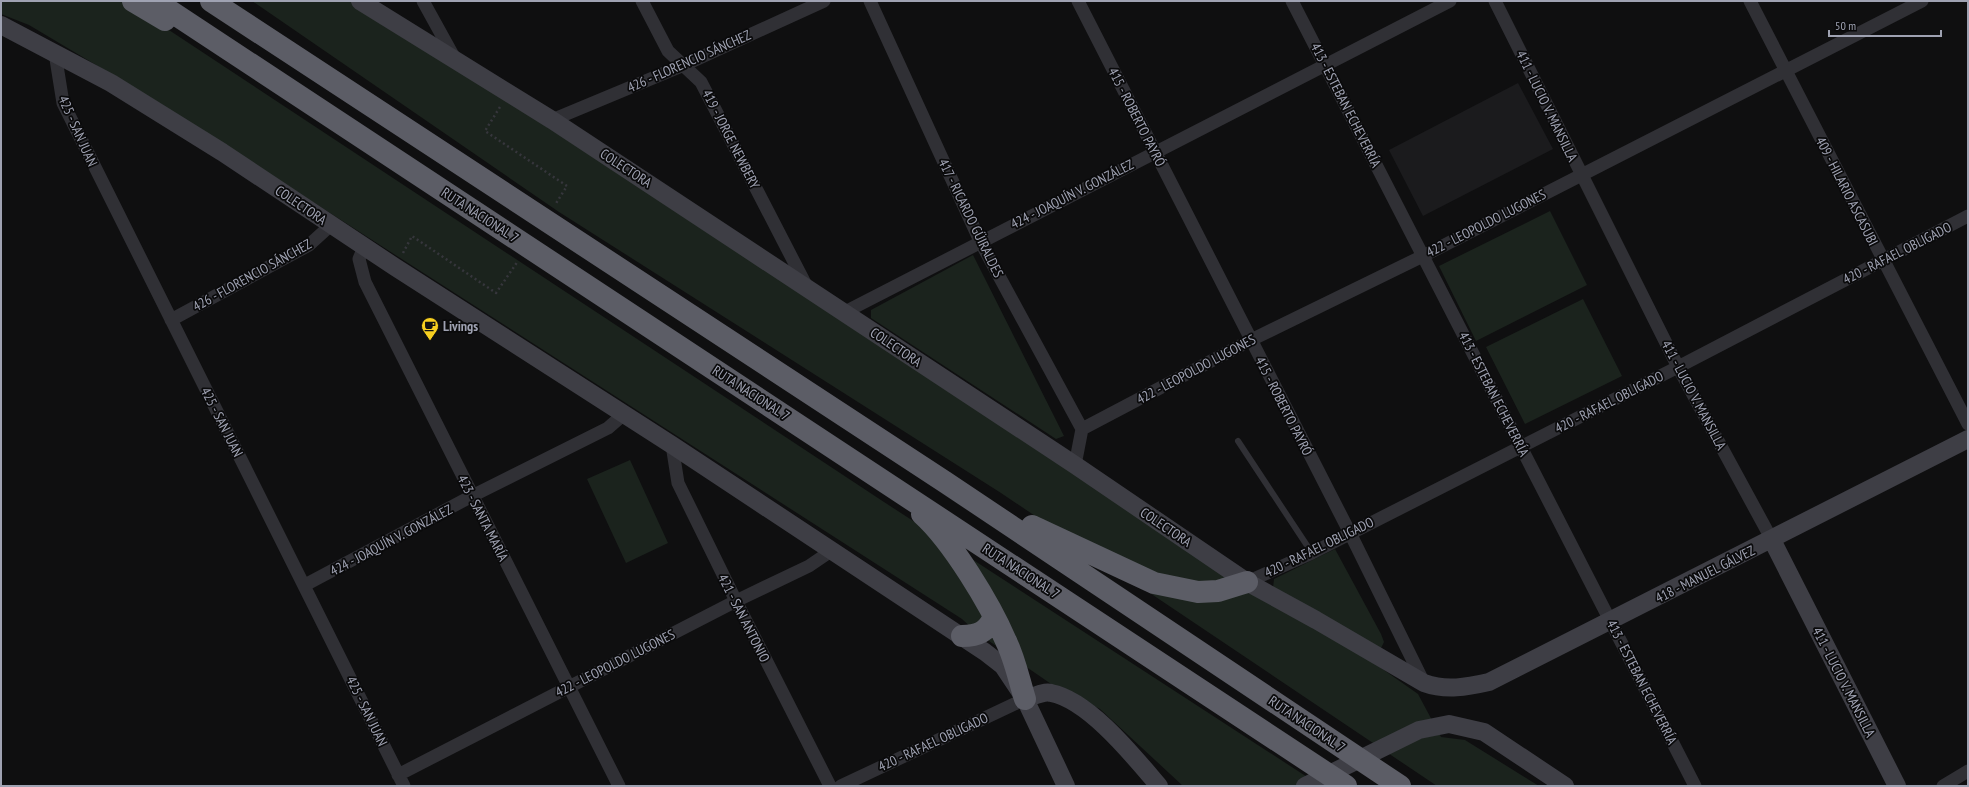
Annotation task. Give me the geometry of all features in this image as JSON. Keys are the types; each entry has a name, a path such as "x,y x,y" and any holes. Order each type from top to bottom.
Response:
{"highway":[{"path":"133,1 190,35 260,70"},
{"name":"RUTA NACIONAL 7","path":"155,1 1346,786"},
{"name":"RUTA NACIONAL 7","path":"211,1 285,48 945,482 1400,786"},
{"path":"225,1 285,48"},
{"path":"885,481 927,519 948,544 984,598 1007,641 1025,699"},
{"path":"945,482 1042,531 1154,583 1198,592 1218,591 1247,582"},
{"path":"962,636 975,636 983,632 989,628 994,617"}],"street":[{"name":"COLECTORA","path":"360,1 552,120 807,287 1075,465 1247,582 1430,685"},
{"path":"423,1 455,60"},
{"name":"419 - JORGE NEWBERY","path":"642,1 668,51 701,82 807,287"},
{"name":"426 - FLORENCIO SÁNCHEZ","path":"552,120 684,65 823,1"},
{"name":"417 - RICARDO GÜIRALDES","path":"870,1 980,241 1082,429"},
{"name":"415 - ROBERTO PAYRÓ","path":"1078,1 1350,533 1430,685"},
{"name":"413 - ESTEBAN ECHEVERRÍA","path":"1292,1 1695,786"},
{"name":"424 - JOAQUÍN V. GONZÁLEZ","path":"845,312 980,241 1450,1"},
{"name":"411 - LUCIO V. MANSILLA","path":"1495,1 1678,367 1772,540 1897,786"},
{"name":"409 - HILARIO ASCASUBI","path":"1750,1 1968,424"},
{"name":"422 - LEOPOLDO LUGONES","path":"1082,429 1251,340 1423,256 1922,1"},
{"name":"COLECTORA","path":"1,25 111,83 222,152 330,225 672,445 962,636 1003,666 1025,699"},
{"name":"425 - SAN JUAN","path":"55,53 62,103 305,585 401,780"},
{"name":"420 - RAFAEL OBLIGADO","path":"1247,582 1312,553 1678,367 1968,216"},
{"name":"426 - FLORENCIO SÁNCHEZ","path":"171,320 309,245 330,225"},
{"name":"423 - SANTA MARÍA","path":"364,247 359,259 365,282 619,786"},
{"name":"424 - JOAQUÍN V. GONZÁLEZ","path":"305,585 472,496 608,428 624,414"},
{"path":"1075,465 1082,429"},
{"name":"418 - MANUEL GÁLVEZ","path":"1430,685 1455,688 1489,682 1611,622 1968,439"},
{"name":"421 - SAN ANTONIO","path":"672,445 678,482 736,601 830,786"},
{"name":"422 - LEOPOLDO LUGONES","path":"401,780 568,687 736,601 809,566 831,551"},
{"path":"1066,786 1025,699 1050,692 1066,697 1093,716 1127,749 1159,786"},
{"name":"420 - RAFAEL OBLIGADO","path":"841,786 1025,699"},
{"path":"1305,786 1419,730 1449,724 1484,732 1565,786"},
{"path":"1943,786 1968,771"}],"lane":[{"path":"1238,441 1312,553"}],"path":[{"path":"508,93 485,131 567,186"},
{"path":"395,267 412,236 496,293"}],"shaded area":[{"path":"1,1 125,1 884,502 1321,786 1183,786 1100,709 1054,686 976,632 962,619 148,96 29,25 1,14"},
{"path":"252,1 353,1 1364,656 1418,694 1441,737 1465,740 1539,786 1437,786 1001,493 559,212"},
{"path":"1518,83 1553,149 1423,216 1389,150"},
{"path":"1550,211 1587,285 1476,341 1439,266"},
{"path":"973,255 1064,436 1056,439 871,318 871,310"},
{"path":"1583,299 1622,376 1525,424 1486,347"},
{"path":"630,460 668,543 626,563 587,479"},
{"path":"1335,549 1381,634 1384,642 1381,648 1273,588 1274,579"}],"place":[{"name":"Livings","path":"430,341"}]}
